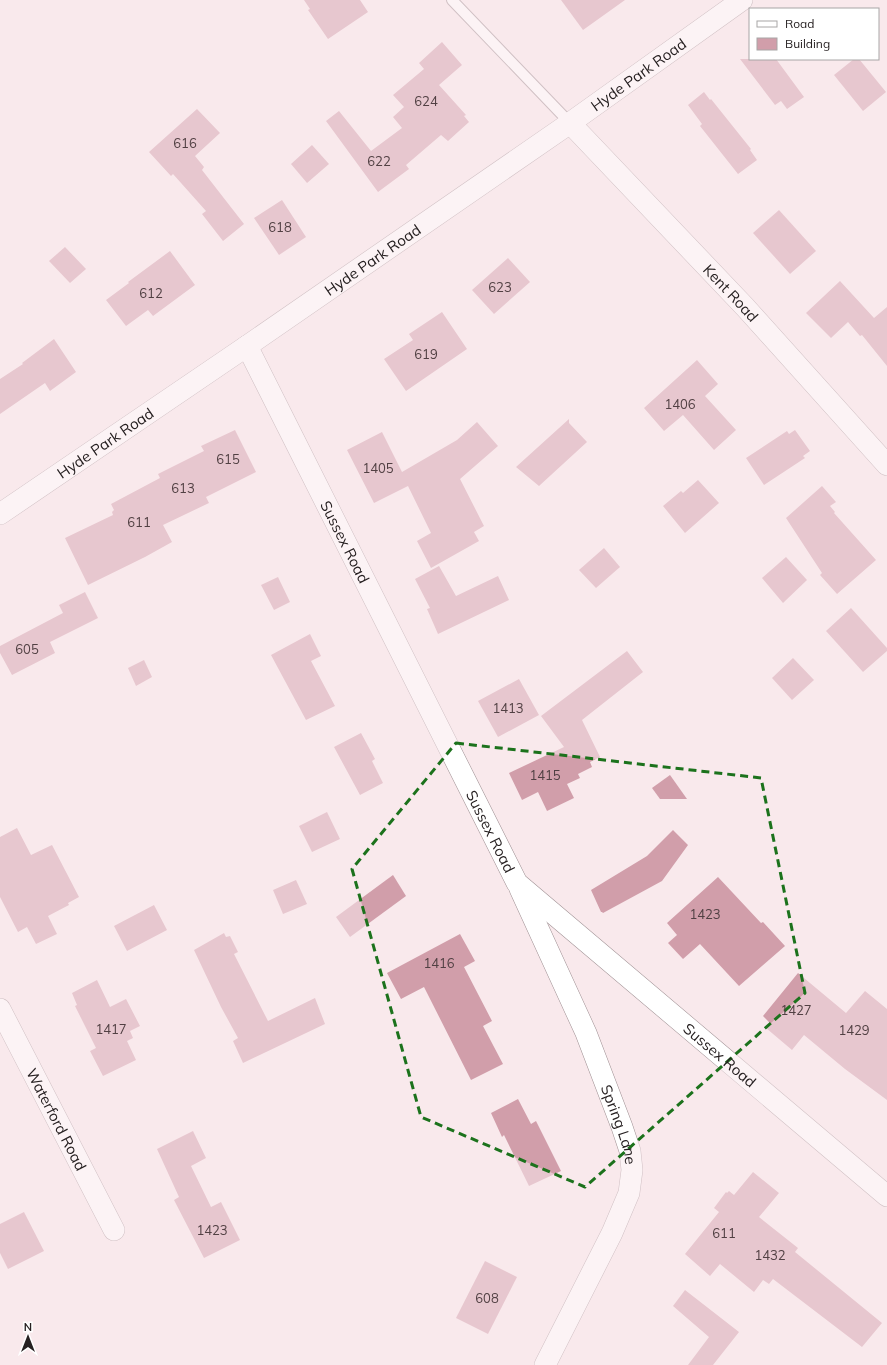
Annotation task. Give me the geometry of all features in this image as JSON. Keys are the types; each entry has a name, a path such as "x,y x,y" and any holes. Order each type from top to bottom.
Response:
{"street":[{"name":"Hyde Park Road","path":"0,514 570,123 742,0"},
{"name":"Kent Road","path":"570,123 745,307 887,465"},
{"name":"Sussex Road","path":"247,346 518,883 887,1196"},
{"name":"Spring Lane","path":"518,883 589,1040 630,1151 632,1170 629,1193 612,1233 545,1365"},
{"name":"Waterford Road","path":"0,1009 114,1230"}],"lane":[{"path":"452,0 570,123"}],"highlighted area":[{"path":"456,743 761,778 805,993 585,1187 421,1117 352,869"}],"building":[{"path":"304,0 360,0 368,12 328,39 308,10 310,9"},
{"path":"561,0 625,0 583,30"},
{"path":"442,42 462,65 439,85 466,115 464,116 469,122 448,141 441,135 406,165 409,169 378,192 326,121 339,111 371,151 402,128 393,117 404,107 393,95 424,69 419,63"},
{"path":"740,59 777,60 804,97 787,109 781,101 775,105"},
{"path":"853,60 860,60 886,92 863,111 834,75"},
{"path":"704,92 751,149 750,150 757,160 738,174 700,126 702,124 688,105"},
{"path":"197,109 220,133 195,156 204,167 202,170 244,224 223,241 202,214 206,211 173,174 171,176 149,152"},
{"path":"312,145 329,164 307,183 291,164"},
{"path":"282,200 306,237 279,255 254,218"},
{"path":"779,210 816,251 790,274 753,233"},
{"path":"65,247 86,269 70,283 49,261"},
{"path":"170,251 195,285 153,316 148,310 126,326 106,300"},
{"path":"508,258 530,282 494,314 472,290"},
{"path":"840,281 874,318 887,307 887,366 862,335 860,336 848,322 831,338 806,313"},
{"path":"442,312 467,349 406,391 384,359 413,340 409,334"},
{"path":"54,339 76,372 50,391 45,383 0,414 0,379 23,364 22,363"},
{"path":"697,360 718,384 705,396 736,430 714,450 683,415 664,431 644,408"},
{"path":"569,419 569,423 587,442 539,486 516,467"},
{"path":"477,422 498,446 460,479 484,526 474,532 479,541 431,568 417,541 431,533 408,486 374,503 347,450 382,432 402,472 457,440"},
{"path":"235,430 256,472 206,497 209,503 163,525 172,542 88,585 65,538 113,515 112,512 114,510 111,504 160,478 158,474 204,451 201,446"},
{"path":"795,430 810,451 803,456 805,458 764,485 746,458 787,431 789,434"},
{"path":"698,480 719,503 685,533 663,506 681,491 683,493"},
{"path":"822,486 836,502 830,506 835,512 834,513 876,560 837,594 820,575 822,573 786,518"},
{"path":"604,548 620,567 596,588 579,570"},
{"path":"786,557 807,580 783,603 762,578"},
{"path":"439,566 456,596 498,576 509,600 438,634 427,609 430,608 415,579"},
{"path":"278,577 290,602 274,610 261,585"},
{"path":"85,592 98,618 50,642 55,653 12,675 0,653 0,646 63,613 59,605"},
{"path":"851,608 887,648 887,651 863,672 826,631"},
{"path":"310,634 321,656 311,661 335,706 306,720 271,655"},
{"path":"627,651 643,672 582,720 600,757 590,762 592,767 578,774 580,778 567,784 574,798 547,811 538,792 522,800 509,773 564,747 541,716"},
{"path":"793,658 814,680 792,700 772,678"},
{"path":"144,660 152,677 136,686 128,668"},
{"path":"519,679 539,715 498,737 478,701"},
{"path":"361,733 375,759 372,761 383,783 360,795 334,747"},
{"path":"670,775 687,799 660,799 652,788"},
{"path":"327,812 340,839 312,852 299,826"},
{"path":"17,828 31,855 52,845 79,897 68,903 69,905 48,916 57,934 36,944 27,927 18,932 0,897 0,837"},
{"path":"673,830 688,845 662,881 603,913 601,912 591,890 647,856"},
{"path":"393,875 406,896 350,937 336,917"},
{"path":"718,877 785,946 739,986 700,944 683,959 668,943 677,935 667,923"},
{"path":"296,880 307,904 283,914 273,890"},
{"path":"154,905 167,930 127,951 114,926"},
{"path":"224,933 226,937 230,936 238,952 234,954 268,1021 315,998 325,1024 243,1063 233,1041 238,1038 221,1007 194,950"},
{"path":"460,934 475,961 464,967 492,1021 483,1026 503,1064 471,1080 424,987 401,999 387,973"},
{"path":"798,973 846,1013 865,991 887,1009 887,1100 845,1069 804,1035 792,1050 766,1028 770,1023 763,1016"},
{"path":"97,980 110,1007 126,999 140,1026 130,1031 133,1038 127,1041 136,1060 103,1076 90,1051 96,1048 75,1006 77,1005 72,993"},
{"path":"518,1099 531,1124 536,1121 561,1171 529,1186 504,1135 502,1137 491,1113"},
{"path":"193,1131 206,1158 191,1166 211,1207 221,1202 240,1240 204,1258 174,1200 179,1197 157,1149"},
{"path":"753,1172 779,1193 759,1217 798,1248 795,1252 882,1323 862,1347 773,1279 769,1284 763,1280 754,1292 720,1264 710,1276 685,1254 719,1212 714,1208 726,1192 727,1193 729,1191 734,1195"},
{"path":"24,1212 44,1251 8,1269 0,1253 0,1224"},
{"path":"485,1261 517,1277 488,1334 456,1318"},
{"path":"685,1290 739,1332 713,1365 688,1365 709,1337 673,1306"}]}
